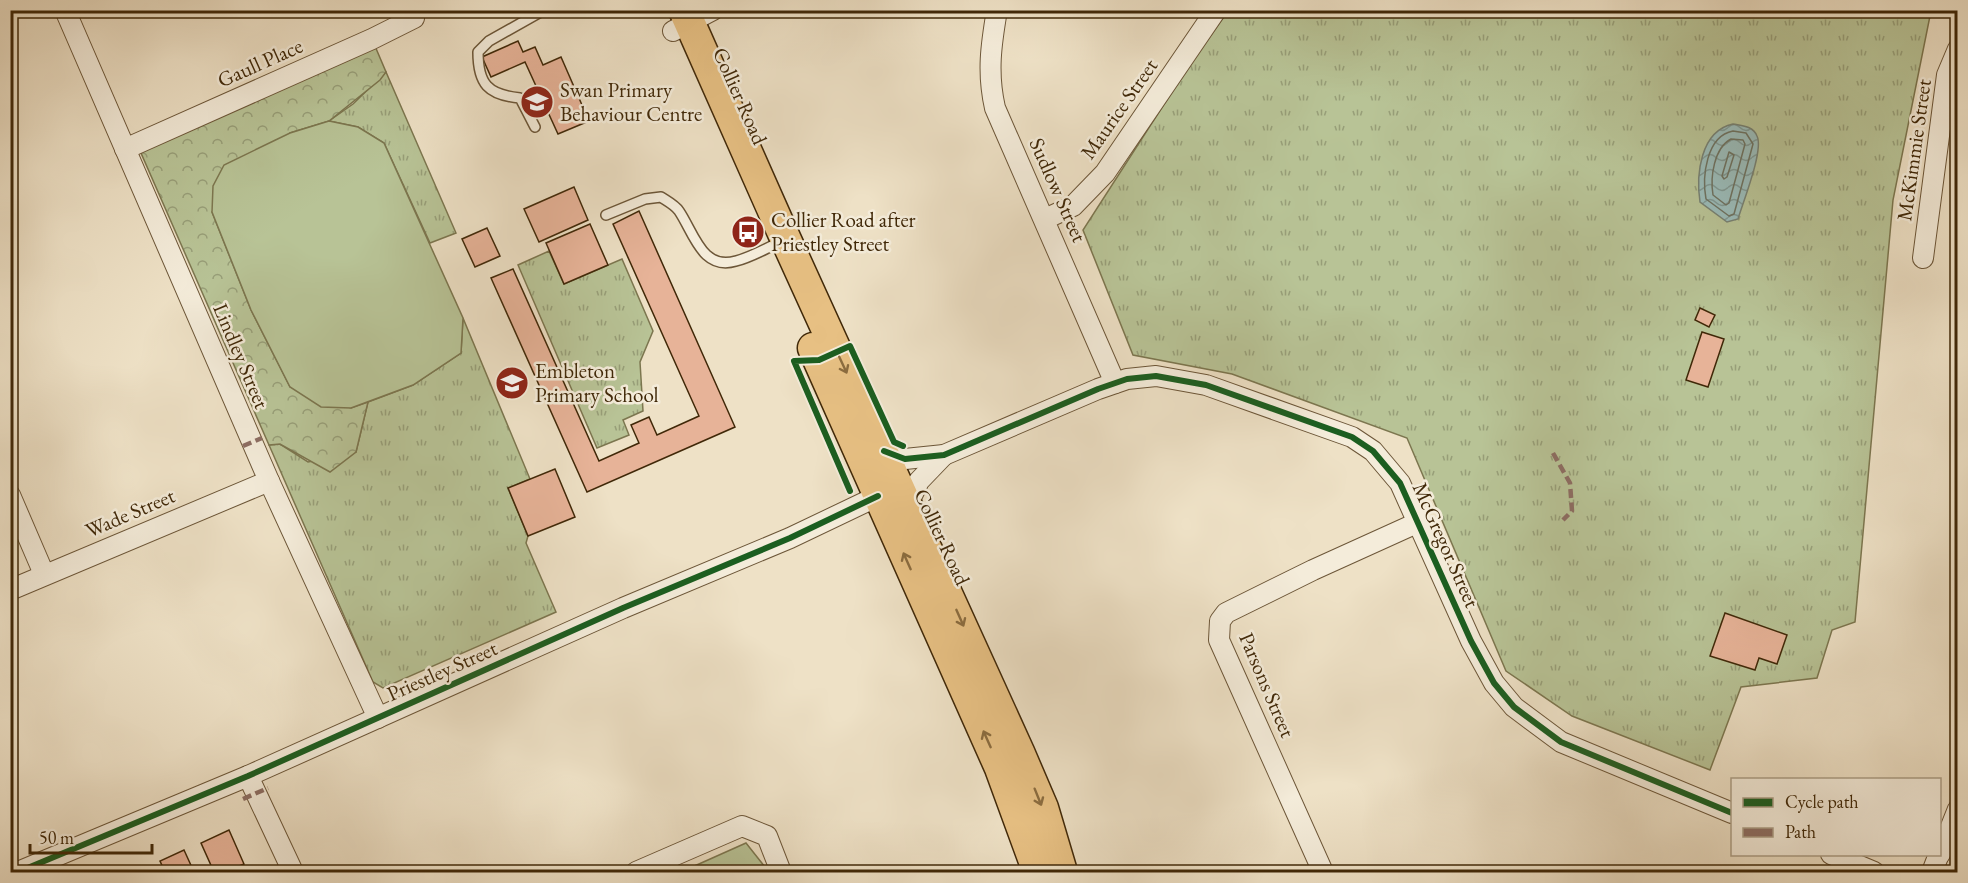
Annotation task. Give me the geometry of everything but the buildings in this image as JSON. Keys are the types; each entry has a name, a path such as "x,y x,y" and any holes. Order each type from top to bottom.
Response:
{"main road":[{"name":"Collier Road","path":"685,17 878,496 1000,768 1038,873"},
{"name":"Collier Road","path":"777,243 884,451 908,504 1019,752 1042,808 1062,873"}],"street":[{"name":"Lindley Street","path":"65,10 269,481 378,718"},
{"name":"Sudlow Street","path":"998,10 990,53 990,82 995,108 1115,383"},
{"name":"Maurice Street","path":"1045,219 1073,206 1105,172 1216,10"},
{"name":"Gaull Place","path":"125,149 414,18"},
{"name":"McKimmie Street","path":"1923,258 1947,75 1958,49"},
{"name":"McGregor Street","path":"884,451 909,459 944,455 1115,383 1156,376 1179,378 1206,385 1352,438 1373,451 1400,483 1471,641 1494,683 1514,707 1561,742 1731,813"},
{"name":"McGregor Street","path":"908,504 919,481 944,455"},
{"name":"Wade Street","path":"10,590 269,481"},
{"path":"10,495 44,574"},
{"name":"Priestley Street","path":"18,873 248,776 623,608 790,538 878,496"},
{"name":"Parsons Street","path":"1323,873 1219,640 1220,621 1226,613 1419,522"},
{"path":"248,776 293,873"},
{"path":"1941,849 1958,808"},
{"path":"636,873 742,826 767,836 781,873"},
{"path":"1833,856 1874,873"},
{"path":"1932,873 1938,856"}],"lane":[{"path":"535,127 520,98 502,96 485,85 478,73 478,52 489,41 544,10"},
{"path":"606,215 645,199 661,197 678,209 697,244 710,259 721,264 737,261 777,243"}],"green space":[{"path":"1228,11 1931,11 1893,200 1855,622 1832,630 1817,678 1741,687 1710,770 1572,716 1506,671 1407,438 1232,374 1133,355 1083,230 1188,67"},
{"path":"372,39 386,72 380,80 329,121 290,133 212,212 251,310 290,387 351,408 368,402 356,452 330,472 280,444 269,445 141,153 142,141"},
{"path":"386,72 456,233 430,243 384,143 358,127 329,121 353,104"},
{"path":"329,121 358,127 384,143 463,318 461,353 413,385 351,408 321,407 290,387 251,310 212,212 213,186 224,165 290,133"},
{"path":"549,251 564,284 622,259 653,331 640,362 643,411 623,420 629,435 597,448 518,265"},
{"path":"463,318 530,479 508,488 528,536 526,543 556,612 383,688 373,682 269,445 280,444 308,462 356,452 368,402 413,385 461,353"},
{"path":"746,843 769,872 681,872"}],"water":[{"path":"1733,124 1753,130 1757,136 1758,152 1738,219 1727,222 1700,202 1699,179 1703,156 1713,135"}],"marked path":[{"path":"243,446 262,438"},
{"path":"1553,453 1570,483 1572,511 1563,520"},
{"path":"243,799 268,788"}],"cycle path":[{"path":"850,491 794,361 819,360 850,346 894,442 903,446"},
{"path":"884,451 905,459 944,455 1098,389 1127,379 1156,376 1206,385 1352,437 1373,451 1400,483 1471,641 1494,683 1514,707 1561,742 1731,813"},
{"path":"18,872 248,776 623,608 790,538 878,496"}],"place":[{"name":"Swan Primary Behaviour Centre","path":"537,102"},
{"name":"Collier Road after Priestley Street","path":"748,232"},
{"name":"Embleton Primary School","path":"512,383"}]}
